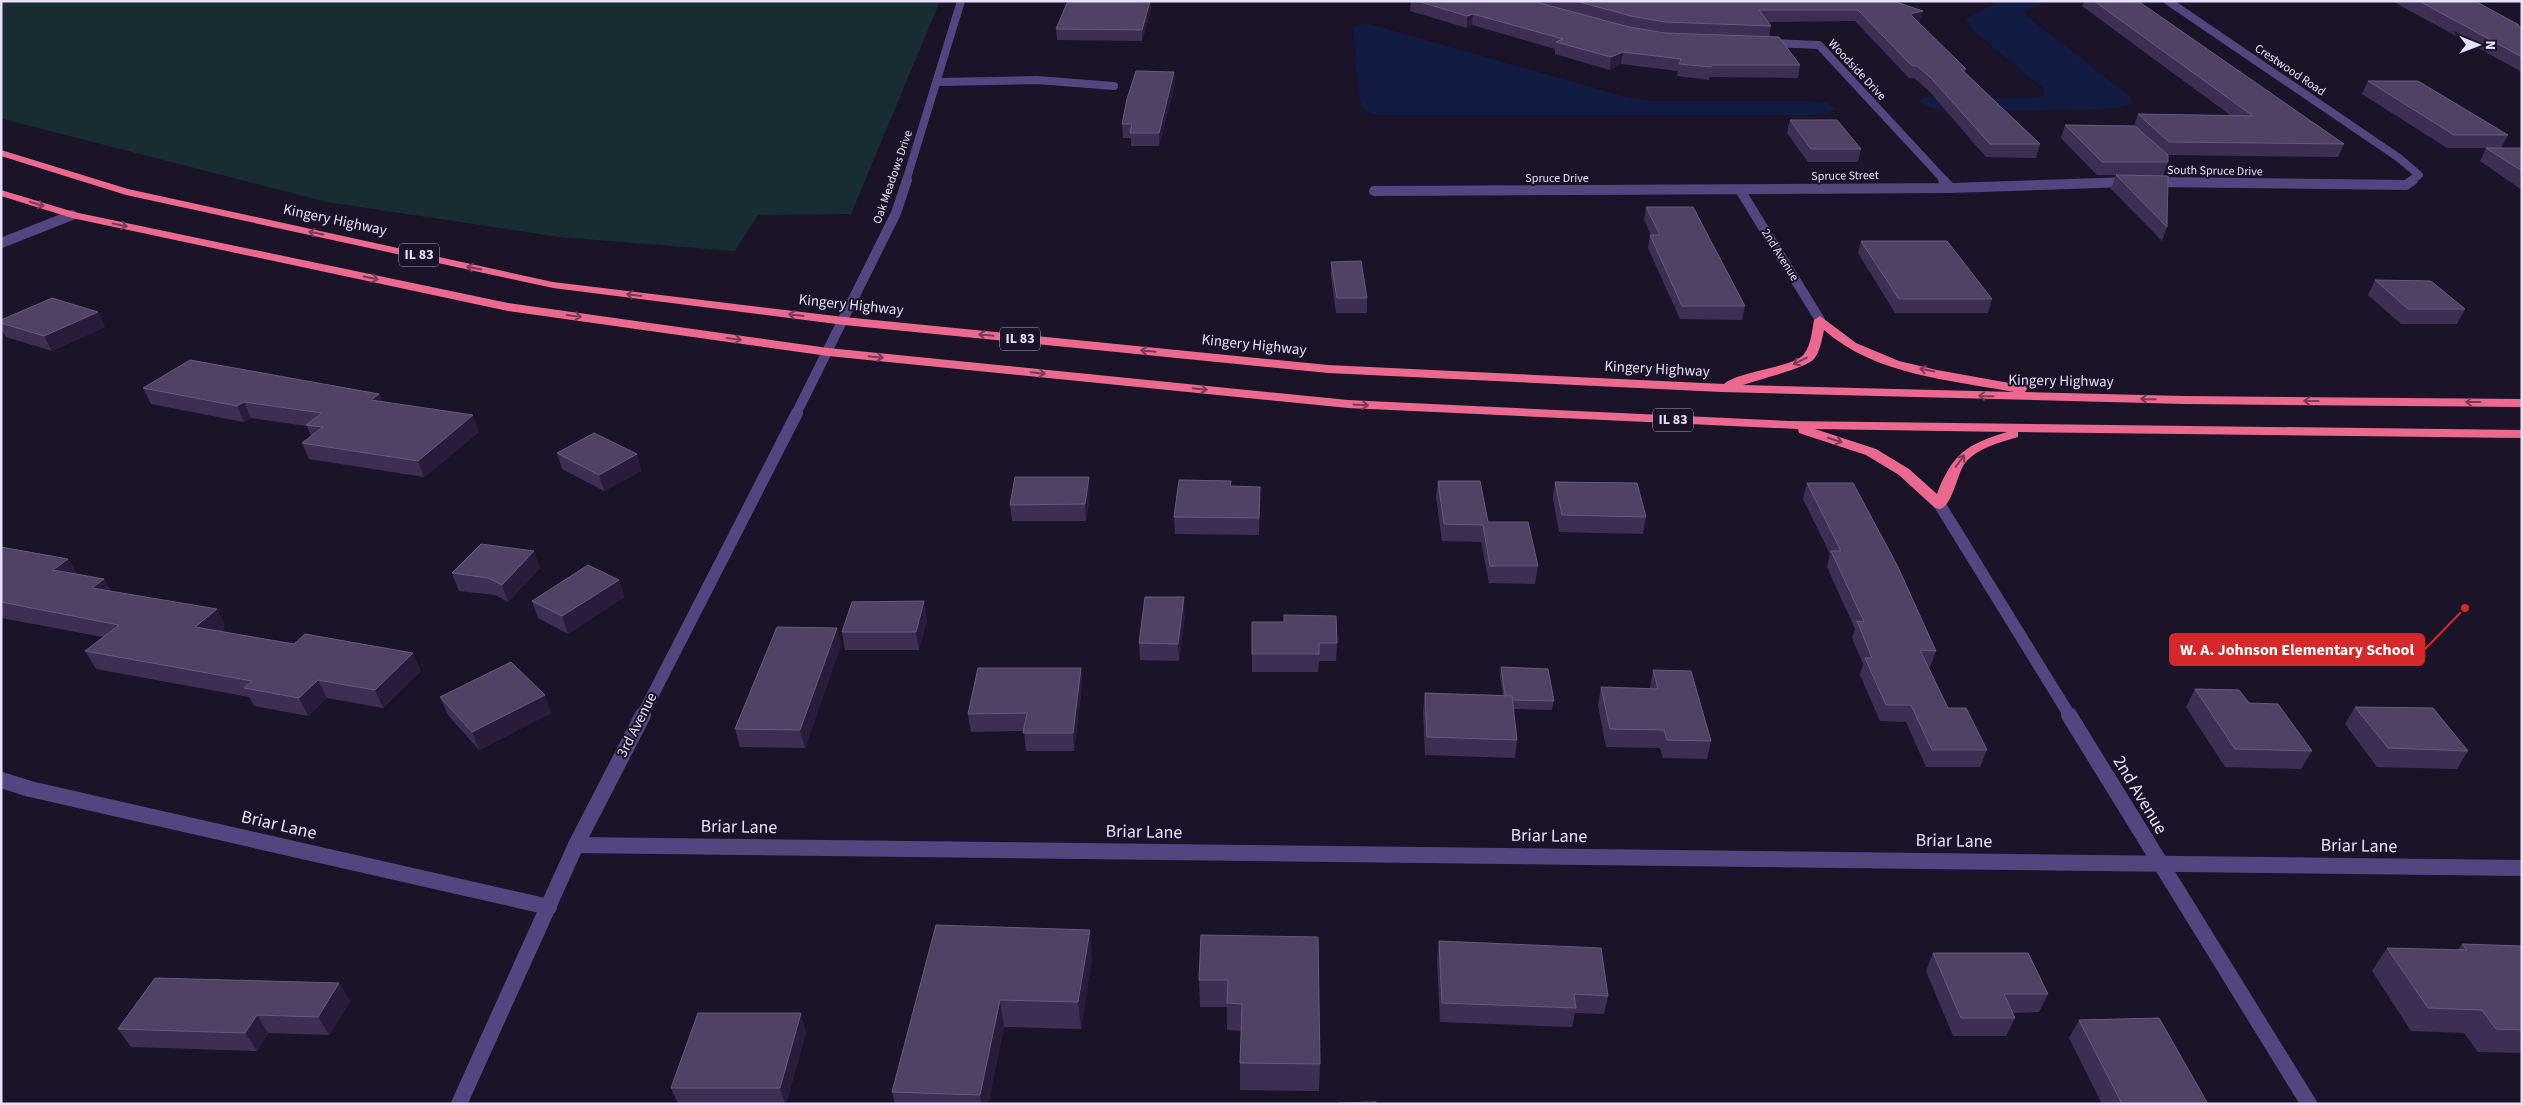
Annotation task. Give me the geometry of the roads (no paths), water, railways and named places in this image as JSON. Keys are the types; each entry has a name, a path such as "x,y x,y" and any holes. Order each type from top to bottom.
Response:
{"highway":[{"name":"Kingery Highway","path":"1,153 126,192 553,285 844,321 1328,369 1721,388 2060,397 2522,402"},
{"name":"IL 83","path":"1,193 72,215 508,307 828,352 1348,404 1789,425 2026,430 2522,434"},
{"path":"1721,388 1772,370 1798,364 1809,356 1816,344 1820,320"},
{"path":"1820,320 1839,337 1856,348 1889,362 2060,397"},
{"path":"1789,425 1871,452 1904,472 1940,505 1951,474 1963,456 1979,444 2026,430"}],"street":[{"name":"Oak Meadows Drive","path":"828,352 896,213 938,82 961,1"},
{"name":"Crestwood Road","path":"2168,1 2399,158"},
{"name":"Woodside Drive","path":"1760,43 1819,45 1951,188"},
{"path":"938,82 1037,80 1114,86"},
{"name":"South Spruce Drive","path":"1951,188 2098,182 2406,186 2419,174 2399,158"},
{"name":"Spruce Street","path":"1740,190 1951,188"},
{"name":"Spruce Drive","path":"1374,191 1740,190"},
{"name":"2nd Avenue","path":"1740,190 1820,320"},
{"path":"1,243 72,215"},
{"name":"3rd Avenue","path":"459,1104 576,845 828,352"},
{"name":"2nd Avenue","path":"1940,505 2309,1104"},
{"name":"Briar Lane","path":"1,780 30,789 549,907"},
{"name":"Briar Lane","path":"576,845 2522,868"}],"water":[{"path":"2000,1 2046,1 2025,12 2027,16 2129,96 2134,103 2116,108 2074,110 1950,111 1924,105 1919,101 1923,98 2036,98 2045,95 2044,89 1974,31 1966,19"},
{"path":"1366,23 1629,98 1652,101 1808,101 1827,103 1836,109 1829,113 1811,115 1377,115 1363,107 1358,81 1353,27"}],"place":[{"name":"W. A. Johnson Elementary School","path":"2465,608"}]}
